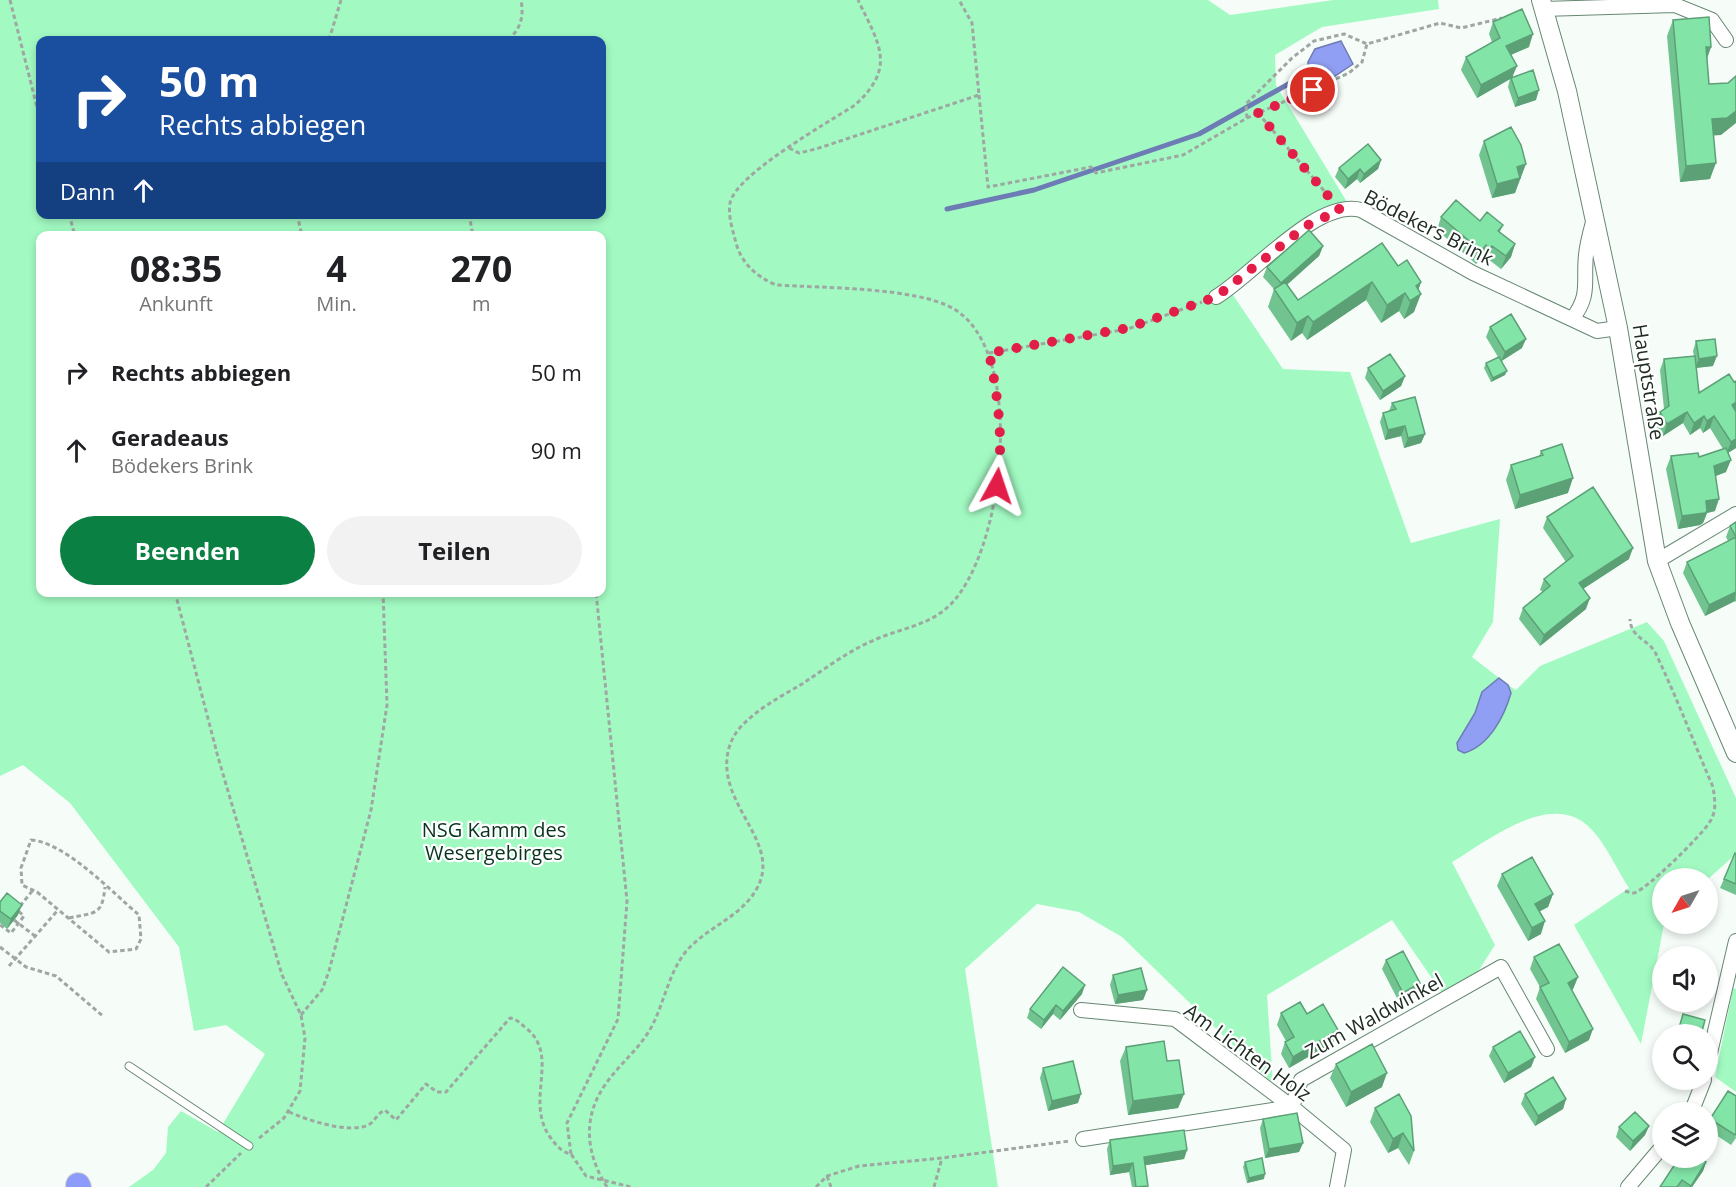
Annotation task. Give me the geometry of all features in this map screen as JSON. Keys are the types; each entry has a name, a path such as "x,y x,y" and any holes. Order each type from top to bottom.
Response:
{"main road":[{"name":"Hauptstraße","path":"1542,4 1567,91 1618,328 1656,561 1736,753"}],"street":[{"name":"Hauptstraße","path":"1542,4 1676,5 1712,20 1726,40"},
{"name":"Bödekers Brink","path":"1216,297 1306,226 1350,207 1361,210 1473,273 1598,331 1618,328"},
{"path":"1572,319 1583,306 1586,296 1586,254 1594,214"},
{"path":"1656,561 1736,514"},
{"path":"1717,1024 1736,940"},
{"name":"Zum Waldwinkel","path":"1292,1107 1301,1080 1501,967 1546,1049"},
{"name":"Am Lichten Holz","path":"1081,1010 1174,1019 1292,1107 1344,1150 1337,1187"},
{"path":"1083,1139 1292,1107"},
{"path":"1628,1187 1652,1159"}],"lane":[{"path":"129,1066 249,1146"}],"path":[{"path":"10,0 36,103"},
{"path":"330,36 341,0"},
{"path":"513,36 524,16 521,0"},
{"path":"607,1187 591,1156 588,1126 605,1085 633,1055 652,1026 684,954 699,938 741,909 756,890 764,869 762,852 728,784 728,748 736,731 754,715 860,646 932,619 948,607 972,576 992,518 1000,470 999,398 989,353 975,327 954,309 929,300 886,292 776,285 761,279 745,263 736,244 730,203 736,190 751,174 855,105 870,92 879,78 882,64 880,46 858,0"},
{"path":"959,0 972,23 988,187 1091,167 1096,173 1183,155 1247,118 1349,73 1362,62 1367,44"},
{"path":"1247,118 1246,104 1292,58 1314,41 1344,34 1367,44 1440,23 1461,28 1513,16"},
{"path":"789,148 799,153 816,149 979,95"},
{"path":"1258,113 1340,210"},
{"path":"989,353 1128,328 1216,297"},
{"path":"176,597 218,757 282,975 301,1015 305,1038 304,1068 300,1091 289,1112 206,1187"},
{"path":"301,1015 322,990 329,971 371,810 387,705 383,597"},
{"path":"597,597 627,901 618,1019 567,1123 571,1154 586,1176 630,1187"},
{"path":"1625,891 1634,893 1643,888 1683,851 1710,823 1715,803 1713,787 1668,680 1653,648 1638,639 1630,619"},
{"path":"31,840 42,841 71,858 139,915 141,939 136,949 109,952 33,890 22,885 21,868 31,840"},
{"path":"69,918 98,912 103,906 105,886"},
{"path":"17,910 33,890"},
{"path":"0,925 10,933 24,916 10,905"},
{"path":"9,966 58,910"},
{"path":"14,920 35,936"},
{"path":"0,946 26,967 56,976 104,1017"},
{"path":"289,1112 311,1122 330,1125 365,1127 385,1110 396,1120 426,1084 438,1092 446,1092 510,1017 531,1032 539,1041 543,1056 539,1113 555,1145 563,1153 571,1154"},
{"path":"816,1187 827,1176 859,1166 942,1158 1083,1139"},
{"path":"934,1187 942,1158"},
{"path":"827,1176 831,1187"}],"green space":[{"name":"NSG Kamm des Wesergebirges","path":"0,0 1208,0 1230,15 1333,0 1438,0 1439,9 1322,27 1275,55 1276,85 1350,207 1321,210 1229,289 1283,369 1350,372 1411,543 1500,519 1493,622 1472,657 1499,678 1482,692 1475,713 1457,743 1511,693 1508,685 1516,690 1540,666 1647,622 1664,641 1736,798 1736,854 1718,870 1718,868 1652,868 1652,934 1662,934 1660,946 1652,946 1652,987 1641,1044 1574,925 1629,888 1592,830 1577,818 1559,814 1541,815 1503,831 1452,862 1495,945 1477,973 1442,993 1392,920 1267,995 1273,1084 1122,937 1079,912 1037,904 965,969 998,1187 129,1187 153,1170 166,1153 168,1127 181,1111 218,1132 265,1054 226,1025 194,1031 179,947 70,803 23,765 0,776"},
{"path":"1733,988 1736,989 1736,1092 1718,1079 1718,1062"}],"water":[{"path":"1341,41 1353,64 1335,76 1318,81 1308,73 1308,62 1315,49"},
{"path":"1499,678 1508,685 1511,693 1500,721 1481,744 1464,753 1458,750 1457,743 1475,713 1482,692"}],"building":[{"path":"1522,9 1533,34 1506,46 1517,66 1481,85 1466,57 1500,38 1493,22"},
{"path":"1709,17 1711,47 1706,47 1709,84 1728,83 1736,76 1736,111 1727,118 1712,119 1716,163 1686,166 1673,20"},
{"path":"1533,70 1539,90 1518,98 1511,78"},
{"path":"1511,127 1521,145 1526,164 1517,167 1520,178 1497,184 1484,141"},
{"path":"1368,144 1381,160 1364,174 1360,169 1348,179 1339,168"},
{"path":"1456,200 1480,221 1487,212 1503,225 1498,231 1515,244 1506,256 1492,246 1490,249 1486,245 1481,251 1441,217"},
{"path":"1309,230 1323,246 1281,283 1267,267"},
{"path":"1382,243 1398,266 1407,260 1421,282 1416,286 1421,294 1410,301 1405,293 1387,305 1372,282 1313,322 1308,316 1297,323 1274,289 1285,282 1298,300"},
{"path":"1511,314 1526,339 1505,352 1490,327"},
{"path":"1715,339 1717,356 1699,359 1696,341"},
{"path":"1390,354 1405,376 1383,391 1368,368"},
{"path":"1695,356 1699,393 1729,374 1734,382 1736,381 1736,402 1732,405 1736,412 1736,439 1731,442 1714,416 1707,421 1704,416 1694,423 1687,412 1667,424 1660,412 1669,406 1664,359"},
{"path":"1499,357 1507,371 1493,378 1486,363"},
{"path":"1415,397 1425,434 1408,438 1405,426 1388,430 1383,413 1396,409 1392,403"},
{"path":"1562,444 1573,478 1520,495 1511,465 1543,455 1541,451"},
{"path":"1726,448 1731,460 1714,466 1719,499 1706,501 1707,511 1705,513 1682,516 1671,456 1698,453 1699,457"},
{"path":"1593,487 1633,548 1579,583 1590,598 1544,635 1523,608 1550,586 1544,579 1573,556 1547,517"},
{"path":"1736,522 1736,537 1730,526"},
{"path":"1736,537 1736,592 1709,605 1687,562"},
{"path":"1736,854 1736,884 1724,879"},
{"path":"1532,857 1553,894 1535,904 1545,921 1532,928 1502,874"},
{"path":"7,893 22,905 11,919 0,911 0,902"},
{"path":"1559,944 1578,977 1568,983 1593,1029 1569,1042 1540,987 1549,983 1534,957"},
{"path":"1403,951 1420,983 1403,993 1386,960"},
{"path":"1063,967 1085,985 1063,1011 1056,1005 1044,1020 1030,1009"},
{"path":"1141,968 1147,990 1118,995 1113,975"},
{"path":"1300,1002 1307,1014 1323,1004 1338,1030 1293,1057 1285,1042 1294,1037 1281,1013"},
{"path":"1683,1014 1705,1020 1704,1024 1680,1024"},
{"path":"1520,1031 1535,1057 1508,1073 1493,1047"},
{"path":"1164,1041 1167,1061 1179,1060 1184,1094 1133,1101 1126,1047"},
{"path":"1372,1044 1387,1073 1351,1092 1336,1064"},
{"path":"1073,1061 1081,1094 1052,1101 1043,1068"},
{"path":"1553,1077 1566,1099 1538,1116 1525,1094"},
{"path":"1728,1091 1736,1096 1735,1135 1718,1124 1718,1107"},
{"path":"1399,1094 1411,1116 1414,1151 1403,1133 1393,1139 1375,1108"},
{"path":"1635,1112 1649,1126 1633,1141 1619,1127"},
{"path":"1297,1113 1303,1143 1269,1149 1263,1119"},
{"path":"1184,1130 1187,1150 1144,1157 1148,1186 1136,1187 1133,1163 1113,1166 1110,1140"},
{"path":"1262,1158 1265,1174 1249,1178 1245,1162"},
{"path":"1672,1168 1702,1168 1691,1186 1682,1180 1677,1187 1660,1187"}],"waterway":[{"path":"947,209 1034,190 1199,134 1308,73"}],"route":[{"path":"997,486 1000,470 999,398 989,353 1128,328 1216,297 1306,226 1340,210 1258,113 1313,90"}]}
